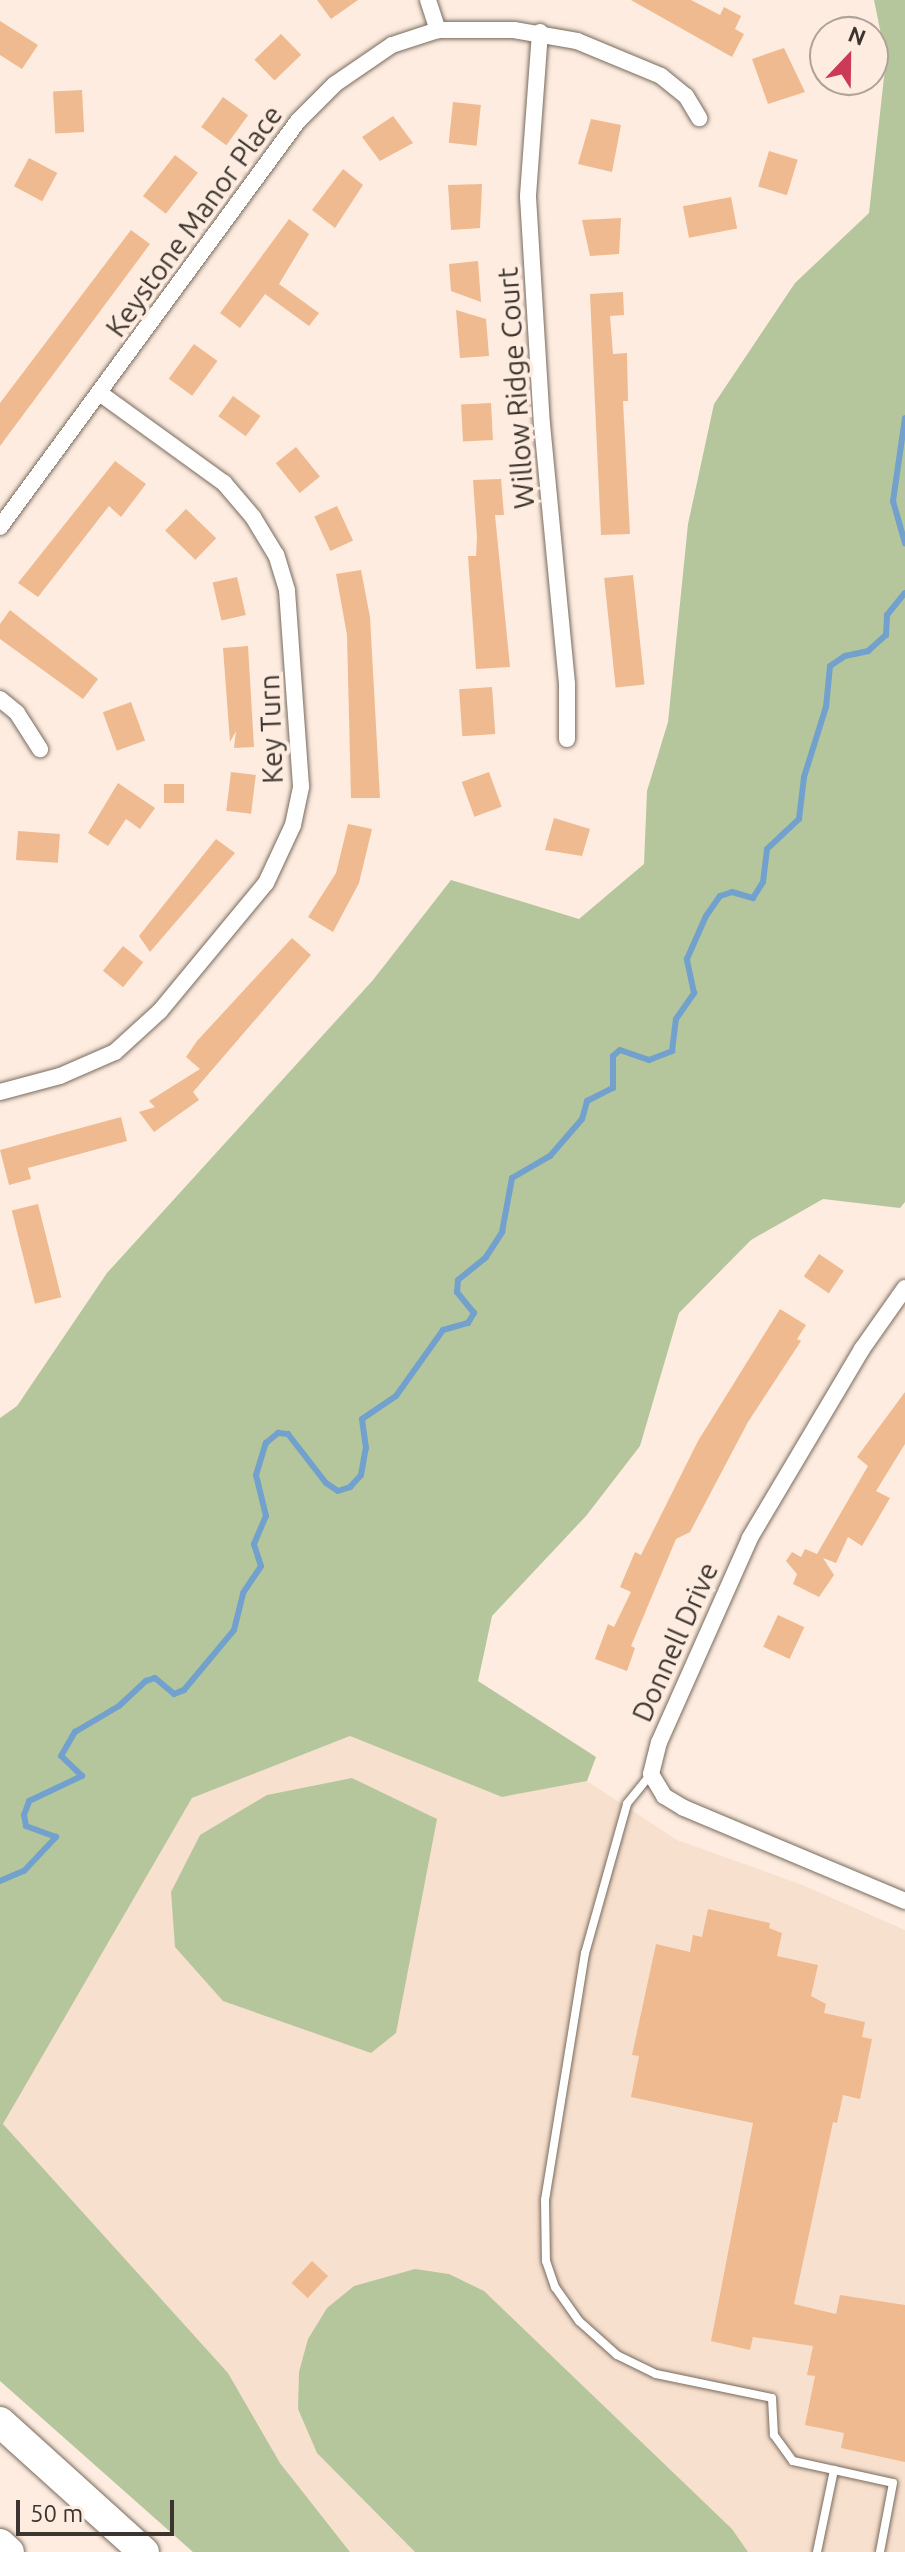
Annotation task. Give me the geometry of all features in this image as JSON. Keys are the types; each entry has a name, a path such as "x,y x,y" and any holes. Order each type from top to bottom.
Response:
{"highway":[{"path":"0,2422 144,2552"},
{"path":"0,2544 9,2552"}],"street":[{"path":"428,0 438,30"},
{"name":"Keystone Manor Place","path":"0,527 101,394 170,291 298,121 362,64 392,45 438,30 540,32 638,63 686,96 699,118"},
{"name":"Willow Ridge Court","path":"540,32 528,197 542,424 567,684 567,739"},
{"name":"Key Turn","path":"0,1092 60,1076 115,1052 160,1011 266,883 293,825 301,786 290,615 276,555 253,517 224,483 101,394"},
{"path":"0,699 17,713 40,749"},
{"name":"Donnell Drive","path":"651,1774 659,1742 750,1538 862,1349 905,1288"},
{"path":"651,1774 664,1796 684,1808 905,1901"}],"lane":[{"path":"651,1774 627,1804 585,1953 545,2200 546,2261 555,2287 579,2321 617,2355 656,2374 772,2398 774,2435 793,2461 893,2483 880,2552"},
{"path":"817,2552 834,2470"}],"shaded area":[{"path":"350,1736 502,1797 587,1781 677,1840 800,1884 905,1930 905,2552 350,2552 280,2463 228,2373 3,2124 192,1798"}],"green space":[{"path":"874,0 905,0 905,1202 900,1208 823,1199 751,1240 679,1313 640,1446 586,1516 492,1616 478,1681 596,1757 587,1781 502,1797 350,1736 192,1798 3,2124 228,2373 280,2463 350,2552 193,2552 0,2381 0,1418 17,1406 107,1273 373,980 451,880 579,919 644,864 647,791 668,722 688,524 714,404 795,283 869,213 882,96 889,96 889,16 877,16"},
{"path":"352,1778 437,1819 396,2033 371,2053 223,2001 175,1947 171,1892 200,1835 267,1795"},
{"path":"415,2269 449,2274 484,2291 732,2529 748,2552 415,2552 317,2453 298,2409 299,2372 308,2339 327,2308 354,2286"}],"building":[{"path":"317,0 358,0 331,19"},
{"path":"631,0 691,0 720,15 724,7 741,16 735,29 744,34 732,57"},
{"path":"0,21 38,45 22,69 0,55"},
{"path":"281,34 301,55 275,81 254,60"},
{"path":"784,48 805,92 768,104 752,59"},
{"path":"82,90 84,132 55,133 53,92"},
{"path":"223,97 248,115 226,145 201,127"},
{"path":"453,102 481,105 477,146 449,143"},
{"path":"393,116 413,143 380,161 362,137"},
{"path":"591,119 621,125 612,172 578,164"},
{"path":"769,151 798,160 787,195 758,186"},
{"path":"175,155 198,173 166,214 143,196"},
{"path":"29,158 57,173 42,201 14,186"},
{"path":"343,169 363,185 335,228 312,210"},
{"path":"482,184 480,228 451,230 448,185"},
{"path":"731,197 737,228 689,238 683,206"},
{"path":"621,218 619,254 590,256 582,220"},
{"path":"289,219 309,234 279,284 319,313 309,326 265,294 240,328 220,313"},
{"path":"131,230 150,244 0,446 0,403"},
{"path":"478,261 481,302 451,291 449,264"},
{"path":"623,292 624,315 610,316 613,354 627,353 628,401 623,401 630,534 601,535 590,294"},
{"path":"456,310 486,319 489,356 460,358"},
{"path":"194,344 217,361 192,396 169,379"},
{"path":"233,396 261,416 246,436 218,416"},
{"path":"491,403 493,440 463,442 461,405"},
{"path":"296,447 320,477 300,493 276,463"},
{"path":"115,461 146,484 121,517 109,506 38,597 18,583"},
{"path":"501,479 504,515 495,515 510,667 476,669 468,556 476,556 473,480"},
{"path":"337,506 353,540 330,551 314,517"},
{"path":"186,509 216,538 195,560 165,531"},
{"path":"361,570 370,617 380,798 351,798 347,635 336,574"},
{"path":"633,575 644,684 616,687 604,578"},
{"path":"237,577 246,615 221,621 213,583"},
{"path":"10,610 98,679 83,699 0,639 0,624"},
{"path":"248,646 254,747 234,748 236,731 230,742 223,648"},
{"path":"492,687 495,734 462,736 459,689"},
{"path":"131,702 145,741 117,751 103,712"},
{"path":"231,772 256,775 251,814 226,811"},
{"path":"489,772 502,807 474,817 462,782"},
{"path":"118,783 155,808 140,829 126,819 108,846 88,833"},
{"path":"164,784 184,784 184,803 164,803"},
{"path":"554,818 590,829 582,856 545,850"},
{"path":"348,824 372,829 359,883 333,932 308,917 336,873"},
{"path":"18,831 60,834 58,863 16,860"},
{"path":"216,839 235,853 150,952 139,936"},
{"path":"292,938 311,955 193,1092 199,1100 154,1132 139,1112 155,1107 149,1101 200,1069 186,1057 197,1041"},
{"path":"123,946 143,962 123,987 103,971"},
{"path":"121,1117 127,1141 28,1168 31,1179 9,1185 0,1150"},
{"path":"38,1204 61,1297 35,1304 12,1211"},
{"path":"819,1254 844,1271 829,1293 804,1276"},
{"path":"780,1309 806,1325 797,1339 801,1341 748,1422 690,1532 676,1539 631,1646 635,1648 627,1671 595,1659 608,1624 614,1627 631,1592 620,1587 635,1552 641,1555 698,1441"},
{"path":"905,1392 905,1444 876,1491 890,1498 862,1546 848,1537 836,1563 823,1558 834,1575 819,1597 793,1584 797,1574 786,1561 792,1552 801,1557 805,1549 817,1554 868,1466 857,1457"},
{"path":"778,1615 804,1627 789,1659 763,1647"},
{"path":"708,1909 770,1923 769,1928 782,1933 777,1956 818,1965 811,1996 826,2004 824,2013 865,2022 862,2037 872,2039 860,2099 843,2095 837,2123 833,2122 794,2304 836,2314 840,2295 905,2305 905,2462 841,2448 844,2433 805,2425 815,2376 807,2375 813,2346 753,2337 750,2350 711,2341 753,2123 631,2097 639,2056 632,2055 656,1944 690,1952 693,1935 702,1937"},
{"path":"312,2261 328,2276 308,2298 292,2283"}],"waterway":[{"path":"905,418 893,501 905,543"},
{"path":"0,1881 24,1871 56,1837 26,1826 24,1815 29,1801 82,1776 61,1756 75,1732 119,1706 146,1681 155,1678 174,1694 184,1690 234,1630 243,1593 261,1566 254,1544 266,1516 256,1475 266,1443 278,1433 288,1434 326,1483 338,1491 350,1487 361,1475 366,1448 362,1419 396,1396 443,1330 468,1323 474,1313 457,1292 458,1280 486,1257 502,1232 512,1178 550,1156 582,1119 587,1101 613,1088 613,1056 620,1050 649,1060 672,1051 676,1019 694,993 687,959 706,916 720,896 732,892 753,898 763,882 767,849 799,819 804,777 826,707 830,666 845,656 868,651 886,635 887,615 905,593"}]}
